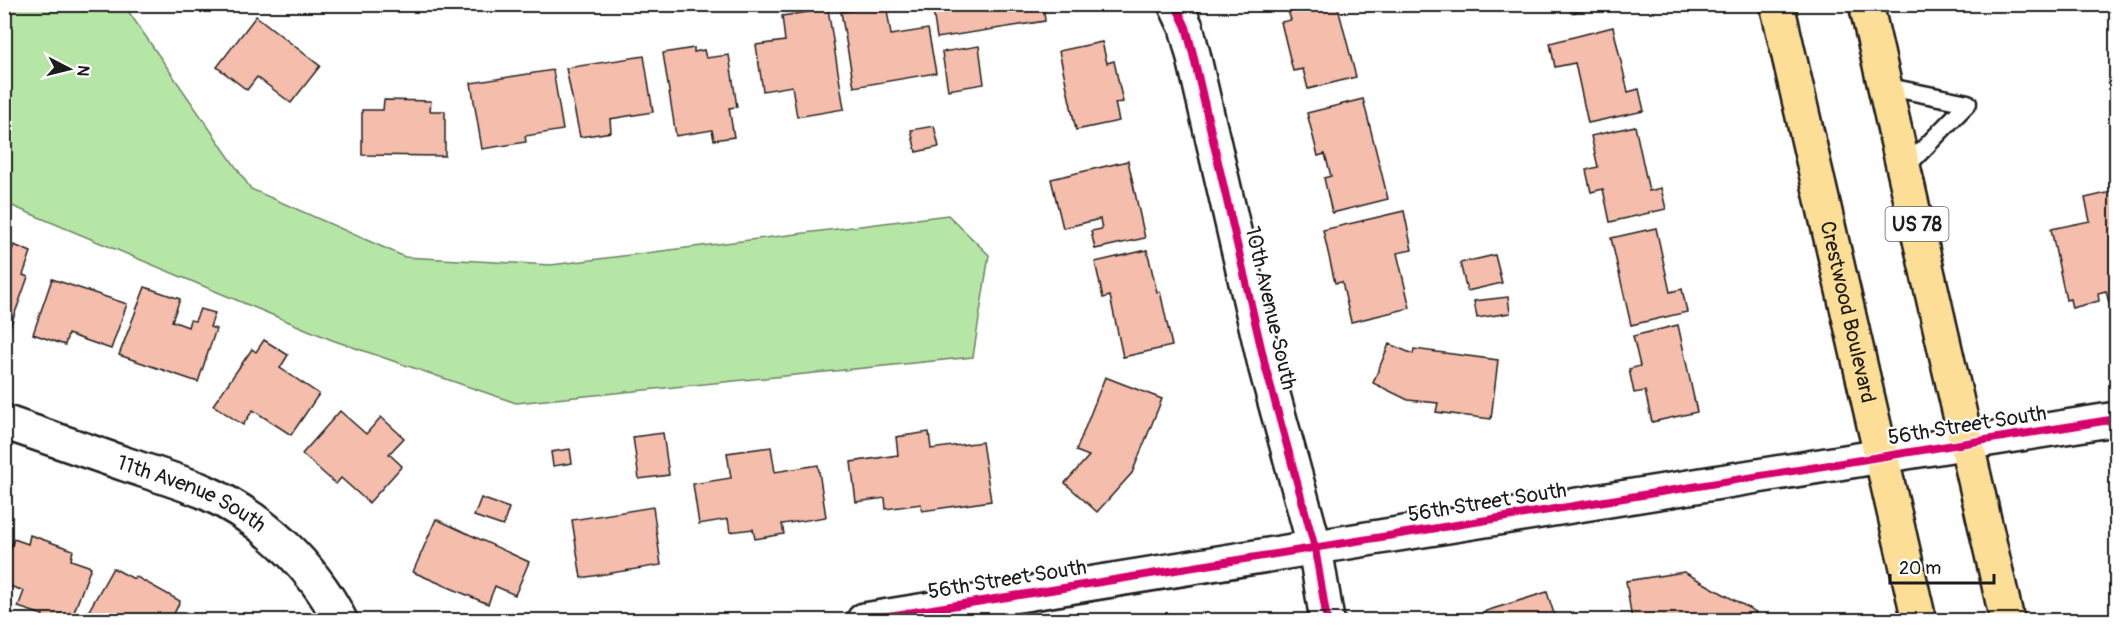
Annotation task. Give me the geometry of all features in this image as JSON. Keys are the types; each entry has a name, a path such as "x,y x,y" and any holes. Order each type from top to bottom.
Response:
{"main road":[{"name":"Crestwood Boulevard","path":"1777,4 1919,621"},
{"name":"US 78","path":"1866,4 2007,621"}],"street":[{"name":"10th Avenue South","path":"1175,4 1186,27 1193,54 1266,369 1315,548 1327,621"},
{"name":"56th Street South","path":"864,621 2116,419"},
{"name":"11th Avenue South","path":"4,422 203,492 236,508 291,553 314,579 339,621"}],"lane":[{"path":"1884,86 1968,103 1904,170"}],"green space":[{"path":"4,5 124,5 251,189 405,257 551,265 948,215 989,255 973,357 516,403 332,340 5,203"}],"building":[{"path":"886,4 891,35 928,29 936,73 854,87 841,12"},
{"path":"932,4 1043,4 1045,21 937,38"},
{"path":"1311,4 1337,4 1356,77 1308,89 1303,69 1293,71 1281,22 1291,20 1288,11"},
{"path":"1569,4 1608,4 1571,13"},
{"path":"828,9 844,109 797,117 792,86 763,91 756,45 785,41 782,16"},
{"path":"256,16 320,66 291,103 257,77 247,90 217,67"},
{"path":"1613,27 1628,92 1639,89 1644,111 1588,123 1575,63 1555,67 1550,43"},
{"path":"1102,42 1107,63 1114,61 1123,102 1115,103 1119,121 1076,130 1059,51"},
{"path":"979,46 984,84 948,90 942,52"},
{"path":"694,48 694,52 704,50 706,58 729,55 737,107 729,108 734,137 714,140 712,130 676,136 663,53"},
{"path":"644,56 653,112 610,119 611,132 580,137 566,68"},
{"path":"553,70 563,130 525,136 526,142 482,149 471,83"},
{"path":"1363,99 1388,199 1332,213 1324,178 1331,176 1325,154 1318,156 1307,113"},
{"path":"384,100 431,101 430,111 445,111 445,156 362,155 362,110 383,110"},
{"path":"934,126 939,147 916,152 911,130"},
{"path":"1635,126 1649,191 1661,188 1666,209 1610,222 1603,189 1591,192 1586,170 1598,167 1591,136"},
{"path":"1128,161 1145,238 1095,249 1091,231 1102,229 1100,219 1063,228 1051,179"},
{"path":"2116,191 2116,301 2109,303 2106,291 2098,293 2099,301 2072,308 2070,299 2066,300 2051,229 2090,221 2085,198"},
{"path":"1404,211 1412,250 1397,253 1410,308 1351,322 1342,282 1335,283 1323,230"},
{"path":"1656,228 1670,292 1682,289 1687,312 1631,325 1611,238"},
{"path":"14,245 31,252 23,275 28,277 10,327 4,325 4,269"},
{"path":"1147,250 1157,292 1160,291 1172,346 1123,357 1110,296 1103,298 1095,262"},
{"path":"1495,255 1502,283 1467,291 1460,263"},
{"path":"52,279 127,304 111,349 68,334 65,345 33,334"},
{"path":"145,287 180,299 172,321 188,327 190,320 195,321 200,309 215,313 210,327 216,329 198,382 119,355"},
{"path":"1508,297 1510,313 1477,318 1474,301"},
{"path":"1678,325 1697,412 1652,422 1645,391 1634,393 1629,369 1640,366 1633,336"},
{"path":"264,340 288,355 280,368 319,394 291,435 253,410 243,425 213,405 252,349 256,352"},
{"path":"1389,344 1413,354 1414,349 1498,360 1491,419 1436,412 1438,403 1408,400 1373,383"},
{"path":"1105,377 1162,399 1132,473 1097,512 1065,483 1089,456 1076,451"},
{"path":"340,411 366,434 381,417 404,438 389,454 402,466 369,503 341,478 336,484 302,454"},
{"path":"929,432 931,449 982,442 991,501 922,511 921,504 886,509 885,498 856,502 851,462 898,455 896,437"},
{"path":"663,433 669,475 639,479 633,437"},
{"path":"771,447 775,472 818,465 826,517 782,524 784,534 755,539 753,529 730,532 728,519 699,524 693,484 731,478 727,453"},
{"path":"570,449 572,463 553,466 551,452"},
{"path":"481,498 509,508 503,526 474,516"},
{"path":"653,507 661,565 581,578 572,520"},
{"path":"2116,511 2116,541 2115,542 2108,513"},
{"path":"436,519 529,562 515,595 495,586 488,604 413,572"},
{"path":"30,535 73,550 71,560 91,567 71,620 41,620 43,615 18,607 24,591 4,584 4,566 14,539 28,544"},
{"path":"113,568 134,579 135,576 180,601 171,620 100,620 87,614"},
{"path":"1684,572 1756,612 1752,620 1632,620 1626,581"},
{"path":"1547,592 1556,620 1478,620 1486,611"}],"cycle path":[{"path":"1175,4 1186,27 1193,54 1266,369 1315,548 1327,620"},
{"path":"864,620 2116,419"}]}
